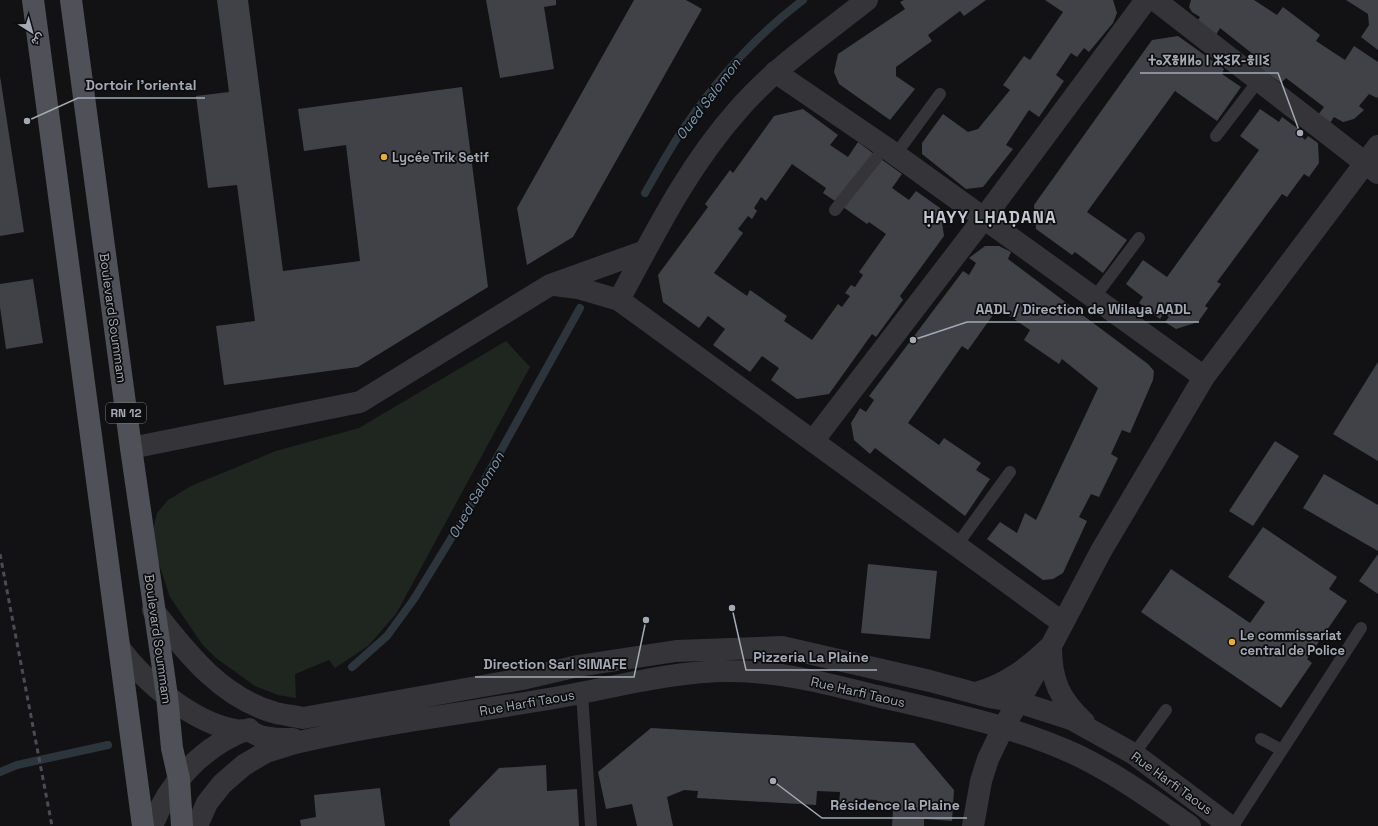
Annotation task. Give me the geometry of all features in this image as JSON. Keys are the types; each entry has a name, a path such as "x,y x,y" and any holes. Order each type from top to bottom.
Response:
{"main road":[{"name":"RN 12","path":"33,0 143,826"},
{"name":"Boulevard Soummam","path":"71,0 130,448 167,696 172,748 179,779 182,826"}],"street":[{"path":"619,300 645,251 706,150 738,110 775,72 867,0"},
{"path":"813,440 984,218 1146,0"},
{"path":"973,826 983,773 1003,728 1051,646 1101,551 1204,377 1374,160 1259,80 1155,0"},
{"path":"775,72 891,151 1204,377"},
{"path":"130,448 360,402 550,285 645,251"},
{"path":"550,285 578,288 619,300 1063,622"},
{"name":"Rue Harfi Taous","path":"153,610 188,652 224,688 274,713 303,718"},
{"name":"Rue Harfi Taous","path":"1051,646 1051,666 1057,688 1074,713 1092,730"},
{"path":"976,693 1000,685 1017,676 1032,665 1051,646"},
{"name":"Rue Harfi Taous","path":"152,826 163,802 179,779 202,755 230,737 264,724 522,679 578,666 676,651 782,647 1018,702 1071,719 1134,754 1230,826"},
{"name":"Rue Harfi Taous","path":"120,649 142,674 167,696 189,711 212,722 236,730 246,730 261,736 287,739 313,739"},
{"name":"Rue Harfi Taous","path":"197,826 207,803 222,784 244,765 266,752 313,739 582,694 676,676 728,671 770,672 961,715 1003,728 1079,756 1129,784 1190,826"}],"lane":[{"path":"1216,136 1259,80"},
{"path":"835,210 891,151 940,94"},
{"path":"1094,298 1139,238"},
{"path":"957,545 1010,472"},
{"path":"1233,826 1361,628"},
{"path":"582,694 591,826"},
{"path":"1134,754 1166,710"},
{"path":"1261,739 1282,750"}],"shaded area":[{"path":"506,341 530,367 396,614 368,646 335,668 329,660 295,674 296,698 278,695 255,686 216,658 202,644 170,597 158,561 153,530 157,513 168,500 191,486 276,451 359,428"}],"building":[{"path":"217,0 248,0 283,271 360,261 346,145 304,151 298,109 462,87 488,287 358,367 224,385 216,326 255,321 237,185 208,188 196,96 229,92"},
{"path":"486,0 556,0 556,5 544,7 554,69 500,78"},
{"path":"634,0 686,0 702,9 573,237 527,265 517,208"},
{"path":"904,0 986,0 964,16 960,11 928,35 932,41 896,67 896,76 915,89 890,120 839,84 834,72 838,54 905,9 900,2"},
{"path":"1045,0 1113,0 1117,13 1113,23 1089,52 1084,48 1077,57 1071,53 1056,75 1064,81 1039,117 1029,110 1006,145 1013,149 983,187 966,189 922,154 922,143 943,114 968,132 978,129 1010,90 1003,85 1024,56 1030,60 1063,12"},
{"path":"1191,0 1254,0 1277,15 1283,7 1320,35 1316,41 1345,60 1354,46 1378,62 1377,98 1369,94 1359,106 1364,110 1354,119 1343,122 1334,117 1330,123 1318,115 1324,107 1286,78 1281,83 1250,61 1254,55 1220,28 1216,35 1196,23 1200,17 1192,12 1189,7"},
{"path":"1346,0 1378,0 1378,50 1361,37 1369,25 1368,14"},
{"path":"1178,36 1224,69 1222,74 1241,87 1217,121 1175,91 1087,212 1127,240 1103,273 1075,252 1072,255 1036,229 1034,205 1152,40"},
{"path":"0,76 24,232 0,236"},
{"path":"803,109 838,135 830,145 848,157 858,142 874,154 835,201 823,193 826,188 792,164 766,201 761,197 754,208 757,211 752,219 748,216 738,229 743,233 714,273 747,296 750,290 787,316 784,321 812,340 838,304 842,307 850,296 845,293 851,285 855,287 863,275 859,272 886,234 869,222 867,224 843,207 881,159 902,174 892,188 909,200 916,191 940,208 944,236 900,296 903,300 876,337 872,334 829,394 797,399 771,380 779,368 762,356 750,372 713,345 725,329 708,316 699,328 663,302 658,275 708,207 705,204 730,170 733,173 774,116"},
{"path":"1260,109 1279,122 1282,117 1304,133 1301,136 1305,140 1308,136 1318,143 1319,163 1309,177 1304,174 1287,197 1282,194 1217,282 1221,284 1205,306 1208,308 1198,322 1176,329 1165,322 1169,317 1164,313 1160,319 1139,303 1143,297 1126,284 1143,260 1167,277 1259,150 1240,136"},
{"path":"985,246 999,246 1011,252 1008,259 1148,364 1154,371 1153,380 1130,433 1122,430 1111,454 1118,458 1099,497 1091,494 1079,517 1087,521 1063,573 1053,579 1043,580 987,539 1000,522 1017,533 1025,513 1036,520 1098,388 1062,359 1059,364 1024,340 1030,330 998,308 968,350 962,346 908,423 939,445 944,438 981,463 976,470 990,479 965,516 875,448 870,454 854,440 851,423 860,408 866,412 874,400 869,396 963,271 969,275 976,263 969,258"},
{"path":"33,279 43,343 6,349 0,307 0,284"},
{"path":"1378,362 1378,461 1333,434"},
{"path":"1275,441 1299,456 1253,526 1229,511"},
{"path":"1324,474 1378,505 1378,551 1303,508"},
{"path":"1263,527 1337,577 1329,589 1347,601 1307,659 1312,663 1281,708 1141,612 1171,569 1250,623 1265,602 1228,577"},
{"path":"1378,554 1378,594 1359,581"},
{"path":"868,564 937,571 930,639 861,633"},
{"path":"651,728 914,743 954,790 952,821 924,819 924,826 892,826 893,810 876,809 877,800 856,799 855,807 839,806 840,792 817,791 816,805 697,798 698,791 684,790 667,797 673,826 637,826 632,804 606,809 598,772"},
{"path":"546,765 547,791 577,789 579,826 450,826 449,820 499,768"},
{"path":"380,788 385,826 301,826 300,820 316,817 314,795"}],"waterway":[{"name":"Oued Salomon","path":"645,193 676,139 713,88 755,41 803,0"},
{"name":"Oued Salomon","path":"352,667 387,636 414,599 463,519 580,308"},
{"name":"Oued Salomon","path":"0,772 17,765 108,745"}],"railway":[{"path":"0,554 52,826"}],"place":[{"name":"Dortoir l'oriental","path":"27,121"},
{"name":"ⵜⴰⴳⴻⵍⵍⴰ ⵏ ⵣⵉⴽ-ⴻⵏⵏⵉ","path":"1300,133"},
{"name":"Lycée Trik Setif","path":"384,157"},
{"name":"AADL / Direction de Wilaya AADL","path":"913,340"},
{"name":"Pizzeria La Plaine","path":"732,608"},
{"name":"Direction Sarl SIMAFE","path":"646,620"},
{"name":"Le commissariat central de Police","path":"1232,642"},
{"name":"Résidence la Plaine","path":"773,781"}],"district":[{"name":"ḤAYY LḤAḌANA","path":"990,217"}]}
